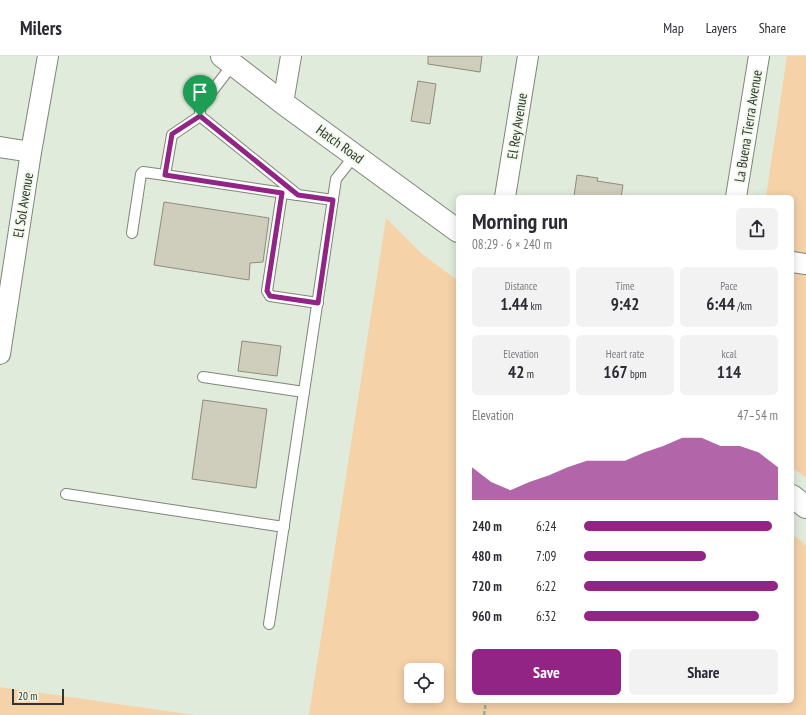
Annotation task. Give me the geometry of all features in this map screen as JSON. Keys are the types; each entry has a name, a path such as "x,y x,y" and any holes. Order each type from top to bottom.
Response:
{"street":[{"name":"El Sol Avenue","path":"0,354 31,152 48,56"},
{"path":"283,103 291,56"},
{"name":"El Rey Avenue","path":"505,195 528,56"},
{"name":"La Buena Tierra Avenue","path":"736,195 759,56"},
{"name":"Hatch Road","path":"228,60 283,103 456,230"},
{"path":"0,147 31,152"},
{"path":"794,262 806,264"},
{"path":"794,498 806,507"}],"lane":[{"path":"200,116 200,107 228,60"},
{"path":"165,175 172,134 200,116"},
{"path":"200,116 298,195"},
{"path":"269,624 336,179 355,155"},
{"path":"132,233 141,174 143,172 333,200"},
{"path":"282,193 267,291 270,296 318,303"},
{"path":"203,377 304,392"},
{"path":"66,494 284,527"}],"path":[{"path":"484,715 486,703"}],"shaded area":[{"path":"787,56 806,56 806,258 794,256 794,195 766,195"},
{"path":"386,218 420,252 456,279 456,703 794,703 794,536 806,545 806,715 309,715"},
{"path":"794,268 806,270 806,478 794,469"},
{"path":"0,687 194,715 0,715"}],"building":[{"path":"428,56 482,56 480,72 428,64"},
{"path":"418,81 436,84 430,124 411,121"},
{"path":"577,175 598,178 597,181 623,185 621,195 574,195"},
{"path":"164,202 269,218 263,262 250,263 249,280 154,265"},
{"path":"242,341 281,346 277,376 238,371"},
{"path":"203,400 267,409 256,488 192,479"}],"route":[{"path":"200,116 298,195 333,200 318,303 270,296 267,291 282,193 165,175 172,134 200,116"}]}
